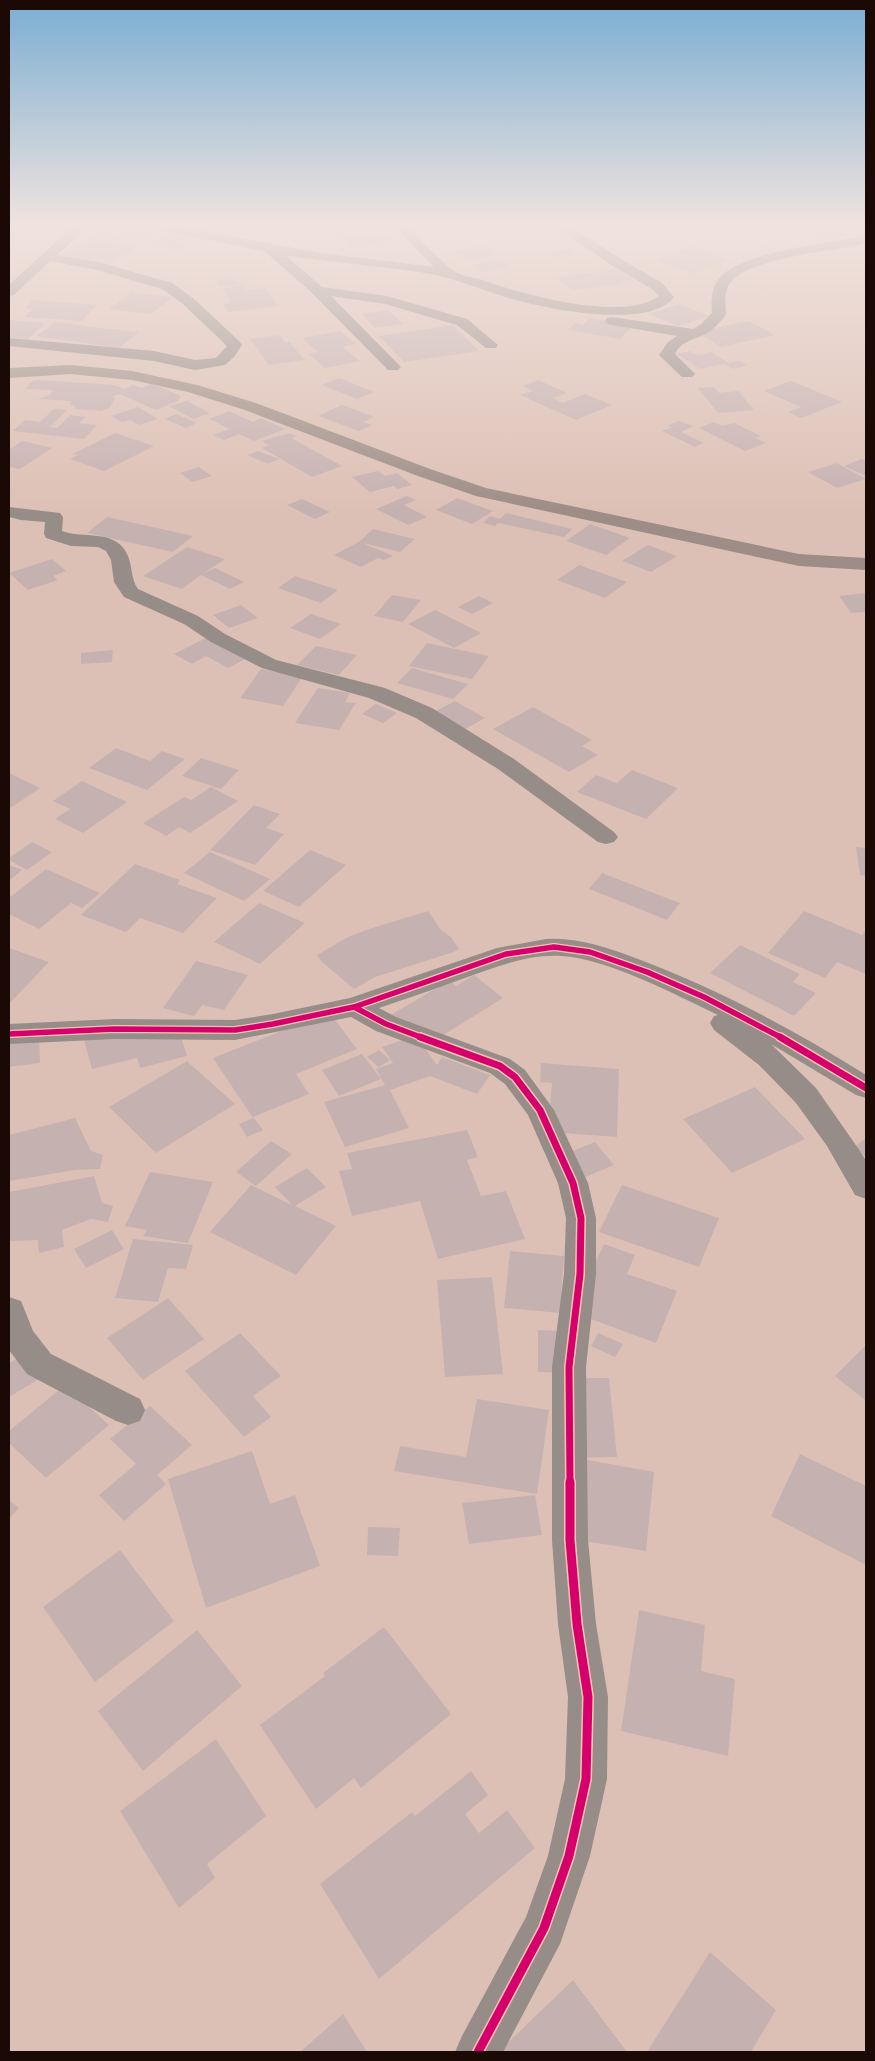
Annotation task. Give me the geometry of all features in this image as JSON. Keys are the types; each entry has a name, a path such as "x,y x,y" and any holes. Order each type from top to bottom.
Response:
{"main road":[{"path":"9,374 99,371 138,376 241,402 430,475 482,492 799,560 866,564"}],"street":[{"path":"9,342 154,356 196,365 220,362 235,345 207,319"},
{"path":"346,319 393,366"},
{"path":"452,319 462,322 491,345"},
{"path":"594,319 694,334"},
{"path":"686,374 667,355 670,347 680,339 703,330 714,319"},
{"path":"9,512 21,515 54,517 52,534 69,540 92,540 112,547 119,554 123,578 126,587 131,592 191,620 241,651 269,664 377,693 424,713 506,764 606,838"},
{"path":"9,1034 115,1029 235,1030 354,1007 506,954 538,949 569,948 601,954 667,980 744,1016 866,1088"},
{"path":"667,980 707,1012 758,1047 800,1086 824,1118 866,1187"},
{"path":"354,1007 386,1024 492,1063 515,1077 527,1090 540,1110 559,1148 573,1183 582,1218 580,1274 569,1367 570,1531 577,1624 588,1697 586,1780 569,1856 544,1928 478,2052"},
{"path":"9,1311 19,1338 39,1364 128,1410"}],"building":[{"path":"56,319 84,319 82,321"},
{"path":"367,319 398,319 403,324 375,328"},
{"path":"589,319 597,319 634,325 620,339 568,330 575,323 583,325"},
{"path":"661,319 700,319 679,326"},
{"path":"9,320 45,323 28,339 9,337"},
{"path":"749,321 775,335 721,347 696,332"},
{"path":"56,322 139,332 119,348 36,336"},
{"path":"453,325 479,351 404,362 379,336"},
{"path":"340,331 356,344 343,347 360,361 325,368 309,354 318,352 302,338"},
{"path":"279,335 285,342 290,342 304,360 269,365 250,339"},
{"path":"690,351 698,355 711,352 728,363 700,369 676,354"},
{"path":"739,361 747,365 733,369 724,364"},
{"path":"339,378 374,392 357,399 322,385"},
{"path":"37,380 115,385 124,389 133,385 141,388 153,384 181,396 178,401 156,410 120,394 112,397 115,398 109,408 101,411 75,409 76,407 70,404 72,401 38,399 50,395 53,390 26,389 31,382"},
{"path":"538,380 567,393 553,398 563,403 585,394 612,405 576,420 520,395 533,391 523,386"},
{"path":"791,381 842,402 801,418 788,412 801,407 764,391"},
{"path":"714,387 719,393 738,391 754,410 718,413 698,388"},
{"path":"187,401 210,413 193,419 169,406"},
{"path":"342,405 374,417 363,422 372,425 359,431 318,416"},
{"path":"138,407 158,419 139,425 130,420 122,422 111,416"},
{"path":"54,409 67,410 50,427 57,428 70,415 86,417 79,423 97,425 84,439 13,431 25,420 40,422"},
{"path":"229,411 253,422 261,418 285,429 254,441 239,434 224,440 213,435 230,429 209,419"},
{"path":"176,414 197,423 186,428 165,419"},
{"path":"679,421 694,426 681,432 704,443 695,447 662,431 672,427 667,426"},
{"path":"714,422 722,426 734,423 761,436 755,438 766,443 745,451 699,428"},
{"path":"115,433 154,446 104,471 70,459 78,455 73,454"},
{"path":"290,433 296,436 291,438 342,466 312,477 262,448 269,445 262,441"},
{"path":"22,441 52,448 20,469 9,467 9,450"},
{"path":"258,451 279,459 268,464 247,455"},
{"path":"862,459 866,461 866,476 844,466"},
{"path":"837,463 866,479 837,488 808,472"},
{"path":"199,467 212,476 192,482 180,473"},
{"path":"378,471 385,476 397,473 412,485 397,489 394,486 370,492 352,477"},
{"path":"407,496 416,500 404,505 427,517 408,525 376,509"},
{"path":"457,498 493,511 472,524 436,510"},
{"path":"302,499 330,512 315,519 287,505"},
{"path":"506,513 572,529 564,537 498,523 495,526 483,523 490,516 500,519"},
{"path":"107,517 193,536 173,552 87,533"},
{"path":"590,524 630,538 606,555 566,541"},
{"path":"373,529 415,539 400,552 363,543 393,556 384,560 378,558 361,567 334,555 359,542"},
{"path":"648,545 677,556 651,572 622,561"},
{"path":"187,547 225,559 204,573 215,568 244,582 230,589 201,575 182,589 143,576"},
{"path":"52,559 66,571 53,576 58,580 28,590 9,573"},
{"path":"579,565 627,582 605,598 557,580"},
{"path":"295,576 338,590 321,603 278,588"},
{"path":"866,593 866,612 851,613 839,596"},
{"path":"392,595 421,600 403,622 374,616"},
{"path":"479,596 493,603 472,614 458,607"},
{"path":"241,605 258,618 229,628 213,615"},
{"path":"435,610 481,633 454,648 408,624"},
{"path":"311,614 341,624 320,639 290,628"},
{"path":"212,635 251,656 228,668 206,656 192,664 174,654"},
{"path":"427,643 489,656 472,679 409,666"},
{"path":"316,646 357,655 339,675 297,665"},
{"path":"113,650 112,662 81,664 81,653"},
{"path":"412,668 468,684 453,699 397,683"},
{"path":"261,669 303,676 283,706 240,698"},
{"path":"318,688 350,693 345,702 356,703 339,730 295,723"},
{"path":"455,701 485,718 462,731 432,713"},
{"path":"376,704 397,713 383,723 362,714"},
{"path":"533,707 592,740 582,746 598,755 569,772 493,729"},
{"path":"116,748 150,761 162,751 185,759 147,790 89,768"},
{"path":"201,758 239,770 221,789 182,776"},
{"path":"632,770 678,788 646,819 577,792 596,775 617,783"},
{"path":"9,773 40,788 9,809"},
{"path":"82,781 127,802 83,833 55,819 70,809 53,801"},
{"path":"211,787 238,801 190,833 179,827 166,836 143,823 184,797 191,800"},
{"path":"254,805 280,814 266,828 284,834 255,865 210,850"},
{"path":"32,842 52,852 27,870 9,860 9,858"},
{"path":"856,847 866,848 866,876 860,875"},
{"path":"310,850 346,865 299,907 263,891"},
{"path":"210,852 270,879 244,901 184,873"},
{"path":"135,864 180,880 177,884 217,898 183,933 140,918 126,932 81,915"},
{"path":"9,865 22,870 9,881"},
{"path":"46,869 100,893 82,908 71,903 39,929 9,914 9,898"},
{"path":"602,873 680,903 667,920 589,889"},
{"path":"259,903 305,923 260,964 214,942"},
{"path":"428,911 441,930 451,937 459,949 375,977 354,989 321,961 317,955 348,937"},
{"path":"804,911 862,935 866,929 866,974 837,962 825,978 768,953"},
{"path":"740,945 800,974 793,982 816,993 794,1016 710,973"},
{"path":"9,948 49,962 9,1004"},
{"path":"196,961 248,975 224,1010 202,1005 194,1016 163,1008"},
{"path":"474,975 503,998 424,1047 437,1065 442,1057 490,1075 477,1094 430,1076 390,1090 409,1128 345,1147 324,1102 385,1085 376,1069 393,1063 382,1047 411,1037 387,1017 450,980 456,986"},
{"path":"329,1012 357,1049 296,1074 309,1094 253,1117 263,1130 247,1137 239,1124 253,1118 213,1058"},
{"path":"175,1019 187,1056 140,1068 137,1058 92,1069 84,1040"},
{"path":"39,1030 40,1063 9,1067 9,1034"},
{"path":"379,1050 390,1060 379,1067 367,1057"},
{"path":"362,1054 381,1079 339,1096 322,1070"},
{"path":"187,1061 235,1104 156,1153 109,1107"},
{"path":"541,1063 619,1069 617,1137 548,1132 552,1083 540,1082"},
{"path":"755,1087 805,1139 732,1173 683,1119"},
{"path":"75,1118 91,1151 103,1155 100,1169 75,1170 9,1181 9,1135"},
{"path":"467,1130 478,1157 467,1160 481,1196 506,1191 525,1239 438,1259 420,1201 352,1216 339,1171 352,1169 347,1153"},
{"path":"866,1138 866,1157 854,1147"},
{"path":"271,1141 292,1154 256,1186 236,1172"},
{"path":"595,1142 614,1165 576,1181 558,1157"},
{"path":"307,1168 326,1187 295,1206 336,1226 296,1275 210,1232 251,1185 292,1205 275,1187"},
{"path":"150,1172 213,1182 188,1243 143,1236 147,1230 125,1226"},
{"path":"94,1176 102,1203 113,1206 108,1222 91,1219 62,1230 64,1247 39,1253 38,1240 9,1241 9,1192"},
{"path":"622,1185 719,1218 699,1267 599,1232"},
{"path":"112,1230 124,1249 86,1268 74,1249"},
{"path":"133,1239 193,1245 186,1269 168,1268 158,1302 115,1298"},
{"path":"604,1244 635,1255 627,1274 677,1291 656,1343 572,1312"},
{"path":"510,1251 564,1256 560,1313 504,1308"},
{"path":"492,1277 503,1374 445,1377 437,1280"},
{"path":"168,1298 204,1339 143,1380 107,1338"},
{"path":"538,1330 562,1331 563,1373 538,1372"},
{"path":"240,1333 281,1376 253,1396 271,1417 244,1437 185,1371"},
{"path":"598,1333 623,1344 615,1357 591,1346"},
{"path":"866,1345 866,1401 835,1376"},
{"path":"25,1354 41,1378 9,1397 9,1363"},
{"path":"560,1378 609,1378 617,1457 567,1458"},
{"path":"65,1385 109,1425 46,1478 9,1443 9,1431"},
{"path":"477,1399 549,1410 537,1494 394,1471 400,1446 466,1457"},
{"path":"150,1406 192,1445 157,1475 166,1484 124,1521 99,1495 136,1464 110,1439"},
{"path":"252,1451 270,1504 295,1495 320,1566 206,1608 168,1479"},
{"path":"800,1454 866,1486 866,1565 771,1516"},
{"path":"583,1459 654,1472 646,1551 572,1539"},
{"path":"535,1495 542,1535 469,1544 462,1503"},
{"path":"9,1500 19,1508 9,1519"},
{"path":"368,1527 400,1528 398,1556 367,1555"},
{"path":"120,1550 174,1621 95,1682 43,1607"},
{"path":"639,1610 705,1625 701,1671 735,1679 728,1756 621,1731"},
{"path":"384,1627 451,1714 361,1788 354,1778 316,1809 260,1725 325,1676 323,1673"},
{"path":"197,1630 242,1686 143,1771 98,1711"},
{"path":"216,1739 266,1816 207,1864 215,1878 179,1908 120,1811"},
{"path":"471,1771 488,1795 465,1814 479,1833 507,1810 535,1848 379,1979 320,1884 412,1812 415,1816"},
{"path":"710,1952 776,2010 751,2052 647,2052"},
{"path":"573,1980 627,2052 498,2052"},
{"path":"343,2014 367,2052 300,2052"}],"cycle path":[{"path":"9,1034 115,1029 235,1030 354,1007 506,954 538,948 562,947 590,952 609,958 704,997 786,1040 866,1088"},
{"path":"354,1007 386,1024 500,1066 515,1077 540,1110 573,1183 581,1218 580,1274 569,1367 570,1540 577,1624 588,1697 586,1779 569,1856 544,1928 478,2052"}]}
